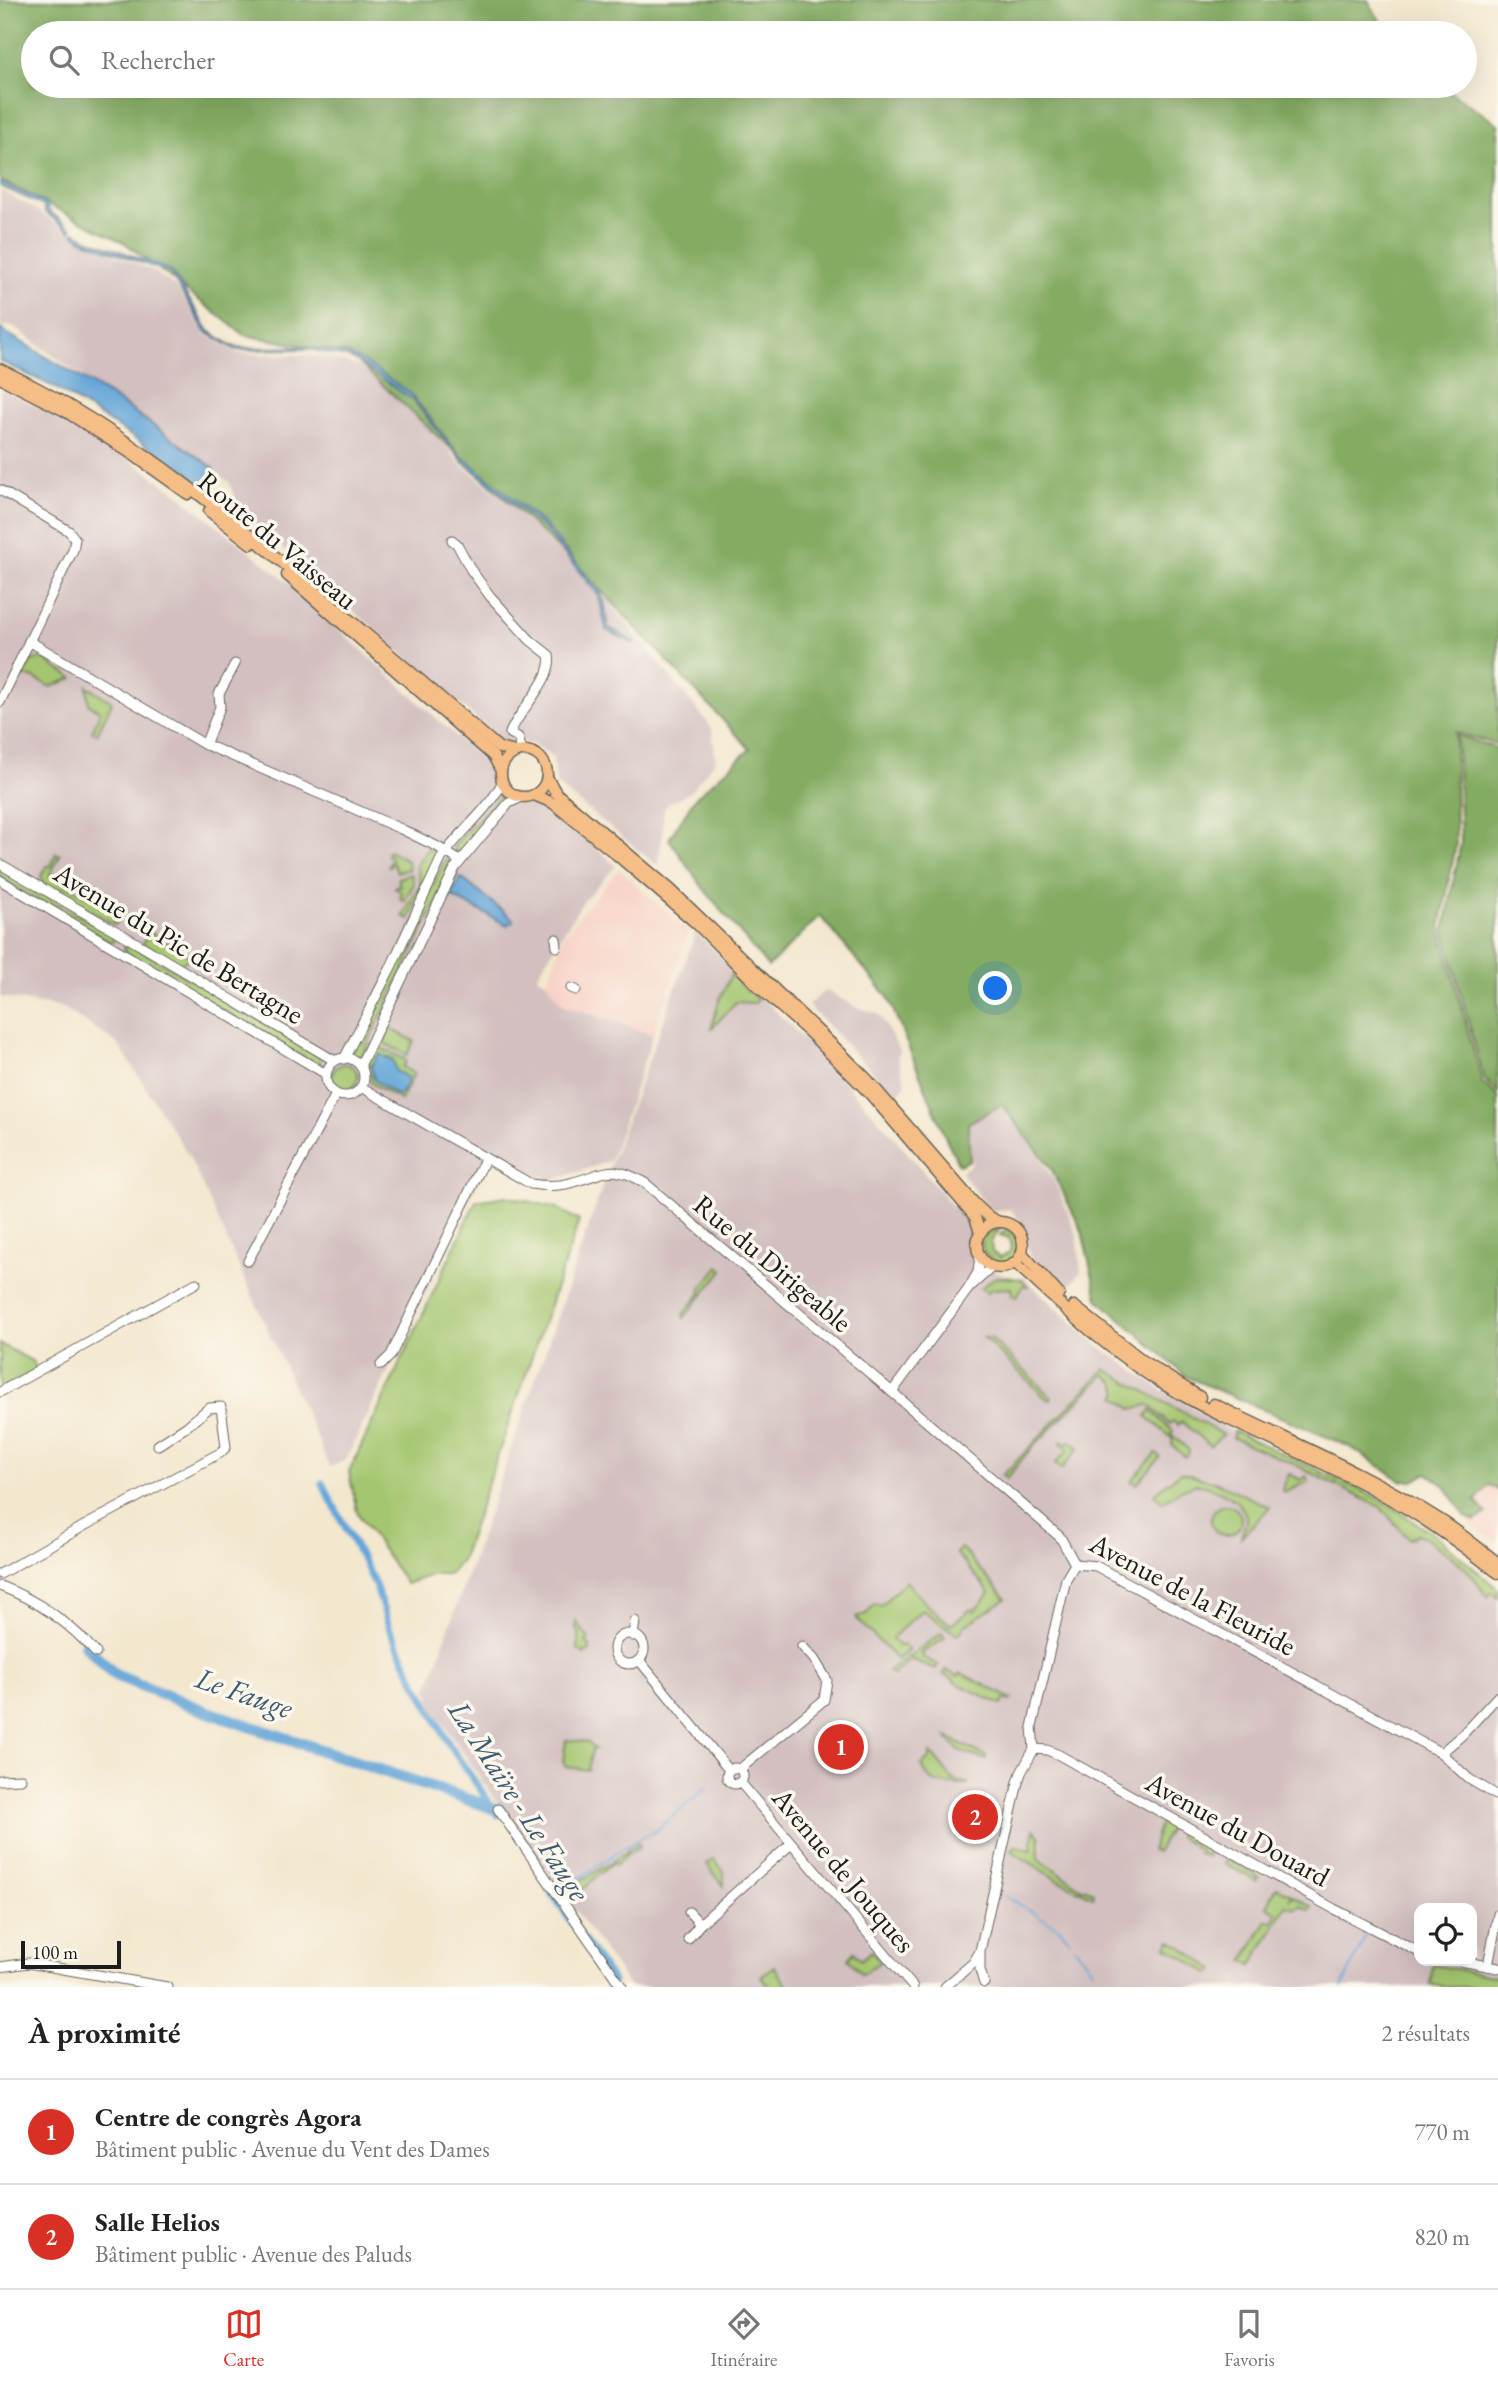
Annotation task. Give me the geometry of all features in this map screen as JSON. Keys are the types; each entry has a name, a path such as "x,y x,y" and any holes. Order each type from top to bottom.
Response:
{"main road":[{"name":"Route du Vaisseau","path":"0,369 67,403 154,460 238,524 499,748 519,751"},
{"name":"Route du Vaisseau","path":"0,378 65,411 199,502 272,562 493,756 500,771"},
{"path":"519,751 529,751 541,758 547,770 543,788 534,795 522,797 510,793 502,783 500,771 506,759 519,751"},
{"path":"547,777 556,793 709,925 844,1056 975,1204 989,1217 1011,1224 1020,1234 1023,1243 1018,1258 1004,1268 992,1267 979,1256 977,1245 980,1233 987,1226 999,1222"},
{"path":"534,795 553,803 689,917 871,1095 975,1217 980,1233"},
{"path":"1018,1258 1146,1363 1200,1397 1400,1496 1444,1522 1498,1563"},
{"path":"1018,1258 1103,1342 1166,1386 1245,1429 1396,1502 1498,1573"}],"street":[{"path":"0,490 69,531 75,539 73,550 0,702"},
{"path":"452,540 490,596 530,640 549,655 549,669 514,722 510,733 517,737 519,751"},
{"path":"29,641 205,745 401,829 460,861"},
{"path":"205,745 220,706 219,694 235,664"},
{"path":"339,1060 353,1060 360,1066 363,1076 361,1087 350,1095 336,1094 327,1083 326,1074 339,1060 390,970 446,852 496,794 502,783"},
{"path":"360,1066 460,861 509,803 522,797"},
{"name":"Avenue du Pic de Bertagne","path":"0,864 339,1060"},
{"name":"Avenue du Pic de Bertagne","path":"0,880 326,1074"},
{"path":"116,949 123,934"},
{"path":"361,1087 485,1159 391,1355 381,1364"},
{"path":"248,1261 336,1094"},
{"name":"Rue du Dirigeable","path":"485,1159 531,1184 551,1186 571,1183 602,1172 623,1172 645,1183 892,1392"},
{"path":"970,1288 978,1272 979,1256"},
{"path":"892,1392 970,1288 992,1267"},
{"path":"0,1392 196,1283"},
{"name":"Avenue de la Fleuride","path":"892,1392 1059,1537 1075,1564 1096,1566 1441,1753 1469,1779 1498,1796"},
{"path":"0,1574 220,1453 226,1447 221,1407 209,1408 158,1445"},
{"path":"985,1985 980,1970 980,1951 1018,1782 1034,1749 1032,1727 1066,1579 1075,1564"},
{"path":"0,1586 15,1591 65,1621 96,1653"},
{"path":"633,1636 635,1621"},
{"path":"628,1634 640,1639 643,1647 639,1660 635,1663 619,1661 614,1652 620,1637 628,1634"},
{"path":"740,1769 824,1700 827,1680 802,1646"},
{"path":"639,1660 729,1770"},
{"path":"1441,1753 1462,1735 1498,1696"},
{"name":"Avenue du Douard","path":"1034,1749 1059,1755 1334,1909 1414,1949"},
{"path":"734,1767 740,1769 743,1776 740,1782 734,1784 729,1781 729,1770 734,1767"},
{"path":"0,1780 21,1779"},
{"name":"Avenue de Jouques","path":"740,1782 912,1987"},
{"path":"498,1808 622,1987"},
{"path":"688,1939 701,1924 791,1844"},
{"path":"689,1912 701,1924"},
{"path":"1488,1966 1498,1914"},
{"path":"946,1987 973,1963 980,1951"},
{"path":"0,1967 28,1963 167,1987"},
{"path":"1477,1964 1498,1968"},
{"path":"961,1975 975,1977 985,1985"}],"shaded area":[{"path":"0,190 34,208 76,239 155,272 176,287 205,334 236,353 323,356 358,366 412,403 460,464 529,520 559,549 604,596 712,728 716,760 690,792 664,808 657,865 556,784 553,757 531,743 505,744 241,512 229,482 12,326 0,327"},
{"path":"0,390 19,397 117,451 171,489 298,590 488,765 494,791 514,804 541,802 588,839 616,866 583,901 537,976 547,982 562,1004 653,1035 610,1161 554,1180 517,1170 494,1156 482,1174 346,1460 330,1467 189,1156 118,1044 64,1008 0,997"},
{"path":"619,869 689,932 653,1035 562,1004 547,982 564,935"},
{"path":"696,932 817,1052 973,1230 969,1248 972,1257 1005,1276 1024,1278 1098,1346 1159,1388 1229,1430 1375,1506 1414,1533 1434,1543 1498,1595 1498,1987 630,1987 478,1775 432,1706 428,1688 605,1179"},
{"path":"826,990 858,1008 879,1014 900,1052 897,1056 906,1084 896,1096 808,1005"},
{"path":"1007,1105 1055,1182 1077,1235 1081,1272 1066,1291 1029,1255 1025,1226 1010,1209 992,1212 961,1172 972,1164 969,1123"},
{"path":"1498,1476 1498,1543 1468,1522 1480,1505 1470,1495"}],"green space":[{"path":"0,0 1368,0 1380,21 21,21 21,98 1460,98 1498,124 1498,745 1455,732 1456,844 1440,928 1482,1082 1498,1097 1498,1490 1489,1485 1475,1501 1486,1513 1475,1521 1466,1517 1444,1485 1427,1473 1413,1481 1402,1481 1350,1447 1187,1377 1098,1299 1082,1231 1051,1168 1002,1105 968,1123 970,1160 959,1165 888,997 820,916 768,967 703,888 669,839 695,798 750,749 581,569 349,354 244,335 125,243 0,180"},
{"path":"41,658 73,678 51,687 32,677 22,677 31,661"},
{"path":"87,686 112,702 97,734 92,732 100,711 89,705"},
{"path":"1457,735 1498,749 1498,1093 1484,1079 1444,931 1461,842"},
{"path":"501,795 507,799 463,853 454,851 454,845"},
{"path":"427,849 438,854 437,864 409,919 403,916 421,884 416,866"},
{"path":"389,851 406,859 409,869 397,872 393,863 389,867 392,858 387,855"},
{"path":"56,853 60,855 50,875 122,916 115,925 65,896 65,891 61,888 51,890 43,885 41,876 47,866 51,866"},
{"path":"445,860 450,860 454,866 360,1060 349,1055"},
{"path":"0,869 112,935 112,943 0,878"},
{"path":"411,874 414,884 404,901 400,898 402,893 395,888 400,887 398,878"},
{"path":"148,931 190,958 178,965 143,944"},
{"path":"126,945 131,945 320,1056 320,1065 125,953"},
{"path":"731,975 758,1000 755,1003 736,1002 711,1029 720,998"},
{"path":"389,1028 414,1041 407,1055 384,1043"},
{"path":"373,1044 404,1059 406,1061 403,1067 414,1074 401,1100 371,1083 366,1059"},
{"path":"345,1064 354,1068 358,1077 354,1086 345,1090 336,1086 332,1077 336,1068"},
{"path":"506,1196 557,1208 579,1221 461,1561 450,1574 434,1574 406,1584 357,1512 349,1472 476,1201"},
{"path":"1000,1228 991,1242 992,1252 1000,1257 1009,1253 1009,1238 1000,1235 1006,1229 1015,1236 1019,1244 1015,1257 1007,1263 998,1263 990,1258 982,1243 987,1235"},
{"path":"719,1266 723,1270 684,1318 683,1314"},
{"path":"994,1278 1021,1279 1028,1286 1023,1286 1017,1297 1012,1295 1011,1288 991,1289 987,1293 981,1288"},
{"path":"984,1338 991,1338 1051,1397 1048,1400"},
{"path":"0,1344 32,1361 37,1369 0,1390"},
{"path":"1105,1369 1223,1435 1210,1446 1182,1422 1178,1425 1173,1421 1170,1424 1148,1405 1132,1409 1116,1397 1119,1392 1115,1383 1105,1374 1029,1451 1006,1479 1002,1476"},
{"path":"1151,1411 1189,1450 1188,1455 1185,1457 1172,1445 1173,1439 1146,1416"},
{"path":"1234,1431 1382,1500 1439,1538 1498,1589 1498,1597 1492,1592 1488,1597 1464,1568 1418,1534 1409,1539 1380,1507 1292,1463 1233,1438"},
{"path":"1063,1441 1067,1444 1070,1441 1079,1448 1062,1469 1055,1464 1068,1450 1061,1443"},
{"path":"1156,1453 1160,1457 1137,1484 1131,1481"},
{"path":"1181,1472 1220,1484 1270,1507 1241,1537 1246,1522 1244,1513 1234,1500 1219,1491 1196,1484 1163,1502 1154,1494"},
{"path":"1289,1474 1301,1480 1306,1476 1309,1481 1284,1493 1282,1490"},
{"path":"1226,1505 1232,1506 1240,1514 1240,1526 1232,1534 1226,1535 1220,1534 1212,1526 1211,1520 1212,1514 1220,1506"},
{"path":"961,1548 1006,1599 966,1625 958,1635 922,1610 892,1638 898,1646 902,1645 909,1650 897,1660 856,1618 866,1614 875,1604 880,1606 906,1581 927,1605 951,1625 971,1609 974,1611 990,1593 956,1553"},
{"path":"1112,1556 1149,1578 1142,1580 1115,1565"},
{"path":"576,1622 589,1639 586,1642 590,1651 585,1651 585,1654 578,1650 579,1632 575,1628"},
{"path":"942,1633 945,1638 922,1653 923,1657 938,1665 935,1669 911,1659 893,1675 888,1671"},
{"path":"945,1670 958,1676 961,1673 1012,1699 1004,1700 1002,1705 954,1682 943,1674"},
{"path":"947,1737 986,1756 986,1759 964,1752 954,1746"},
{"path":"566,1740 588,1742 595,1749 592,1749 588,1770 566,1767 563,1762"},
{"path":"931,1753 954,1781 968,1785 939,1783 929,1777 922,1765"},
{"path":"1161,1820 1171,1826 1157,1852 1151,1851"},
{"path":"1034,1829 1040,1837 1038,1858 1080,1887 1094,1892 1093,1897 1056,1879 1012,1851 1015,1846 1031,1850"},
{"path":"1180,1831 1214,1850 1213,1852 1209,1852 1207,1856 1198,1853 1200,1850 1178,1836"},
{"path":"638,1843 640,1847 616,1865 614,1862 577,1893 571,1887 613,1861"},
{"path":"1227,1858 1259,1877 1256,1881 1224,1863"},
{"path":"714,1859 724,1872 724,1886 707,1864"},
{"path":"1277,1887 1292,1895 1289,1901 1293,1896 1312,1906 1310,1910 1300,1905 1296,1909 1286,1906 1252,1965 1244,1960 1267,1920 1273,1921 1277,1913 1267,1906"},
{"path":"1171,1940 1215,1970 1211,1974 1167,1947"},
{"path":"871,1951 880,1962 862,1974 848,1959 854,1952 861,1960"},
{"path":"774,1966 788,1987 770,1987 761,1976"},
{"path":"1433,1966 1498,1977 1498,1987 1446,1987 1430,1984"}],"water":[{"path":"0,182 47,204 49,211 72,229 71,232 45,212 44,206 0,186"},
{"path":"75,232 171,270 209,331 233,346 309,347 348,355 361,360 410,393 460,455 545,525 601,593 608,627 635,642 633,644 606,630 599,596 544,528 463,462 413,400 349,358 308,349 236,350 206,332 170,273 84,241 73,234"},
{"path":"0,329 110,395 214,468 209,494 144,444 54,387 0,361"},
{"path":"460,877 513,919 513,922 507,925 451,896"},
{"path":"379,1054 393,1060 396,1071 407,1077 401,1094 397,1095 374,1080 371,1066"}],"waterway":[{"name":"La Maïre - Le Fauge","path":"322,1483 375,1584 390,1630 414,1679 450,1746 498,1815"},
{"name":"Le Fauge","path":"85,1645 115,1675 205,1711 493,1808"},
{"path":"572,1883 625,1847 658,1829 706,1788"},
{"path":"493,1808 499,1803 502,1808"},
{"name":"La Maïre - Le Fauge","path":"550,1891 613,1982"},
{"path":"1003,1895 1059,1928 1070,1940"},
{"path":"1342,1987 1366,1935"},
{"path":"1075,1947 1093,1970"},
{"path":"1100,1979 1106,1987"}],"place":[{"name":"Centre de congrès Agora","path":"841,1747"},
{"name":"Salle Helios","path":"975,1817"}]}
